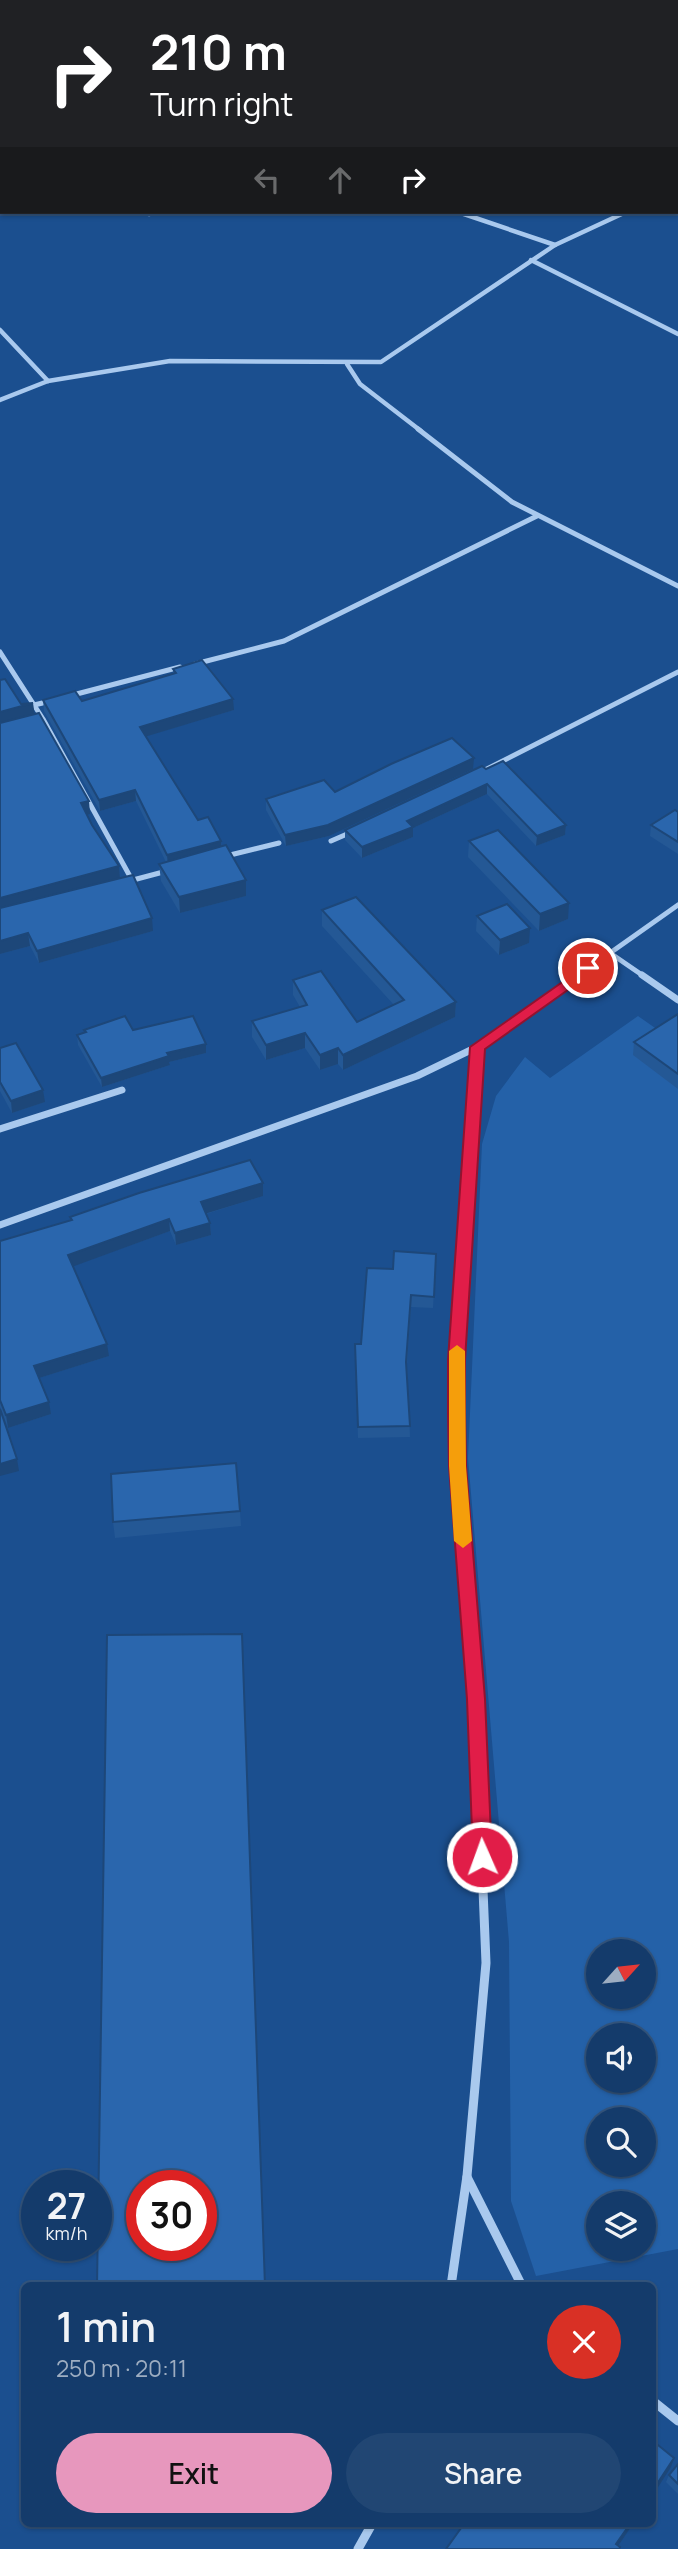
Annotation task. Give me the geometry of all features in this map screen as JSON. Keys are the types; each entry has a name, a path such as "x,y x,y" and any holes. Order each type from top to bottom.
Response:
{"street":[{"path":"464,214 555,246"},
{"path":"0,400 48,381 170,361 347,364 381,362 531,260 622,214"},
{"path":"531,260 678,334"},
{"path":"0,330 48,381"},
{"path":"347,364 360,384 512,502 678,586"},
{"path":"34,705 284,641 537,516"},
{"path":"0,652 43,719 133,880"},
{"path":"472,776 678,672"},
{"path":"32,722 43,719"},
{"path":"331,841 366,825"},
{"path":"213,860 279,843"},
{"path":"120,883 173,870"},
{"path":"0,1225 417,1076 477,1047 678,905"},
{"path":"610,953 678,1000"},
{"path":"452,2282 467,2176 486,1963 476,1699 457,1466 457,1360 477,1047"},
{"path":"0,1129 122,1090"},
{"path":"467,2176 520,2282"},
{"path":"656,2403 678,2421"},
{"path":"358,2549 370,2527"}],"shaded area":[{"path":"638,1016 678,1044 678,2249 656,2253 656,2191 586,2191 586,2261 615,2261 536,2276 511,2201 509,1942 468,1458 482,1144 496,1096 525,1057 550,1078"}],"building":[{"path":"202,660 233,699 140,727 198,820 208,817 221,841 167,855 135,790 99,800 43,700 75,691 82,701 176,673 173,669"},
{"path":"5,679 21,704 33,703 0,712 0,680"},
{"path":"39,713 89,801 81,803 92,825 119,866 0,898 0,723"},
{"path":"452,738 474,758 328,825 285,835 266,799 324,780 335,792"},
{"path":"503,761 566,825 537,836 487,784 407,821 413,827 362,847 345,830 482,766 486,769"},
{"path":"675,810 678,812 678,842 651,825"},
{"path":"498,830 569,903 540,914 469,841"},
{"path":"226,845 246,880 179,897 159,864"},
{"path":"133,875 152,918 37,951 28,933 0,941 0,908"},
{"path":"356,897 456,1002 343,1055 338,1048 320,1055 305,1033 266,1045 252,1021 307,1005 293,980 321,971 357,1022 404,1000 322,910"},
{"path":"507,904 530,928 500,940 477,916"},
{"path":"678,1014 678,1074 634,1042"},
{"path":"125,1016 133,1030 193,1016 206,1044 167,1053 169,1056 101,1078 77,1035"},
{"path":"16,1043 43,1090 11,1101 0,1082 0,1048"},
{"path":"250,1160 263,1183 201,1202 210,1223 175,1233 169,1219 68,1255 107,1344 34,1366 49,1402 6,1415 0,1400 0,1241 72,1220 70,1217 139,1193"},
{"path":"394,1251 436,1254 434,1297 411,1295 406,1362 410,1426 358,1427 355,1344 361,1344 367,1268 393,1269"},
{"path":"0,1409 17,1459 0,1464"},
{"path":"236,1463 240,1511 113,1522 111,1474"},
{"path":"242,1634 265,2282 97,2282 97,2261 112,2261 112,2170 99,2170 107,1635"},
{"path":"656,2443 674,2458 656,2485"},
{"path":"678,2464 678,2484 669,2475"},
{"path":"462,2527 628,2527 616,2544 619,2549 446,2549"}],"slow traffic":[{"path":"457,1351 457,1466 463,1541"}],"route":[{"path":"482,1857 476,1699 457,1466 457,1360 477,1047 588,968"}]}
